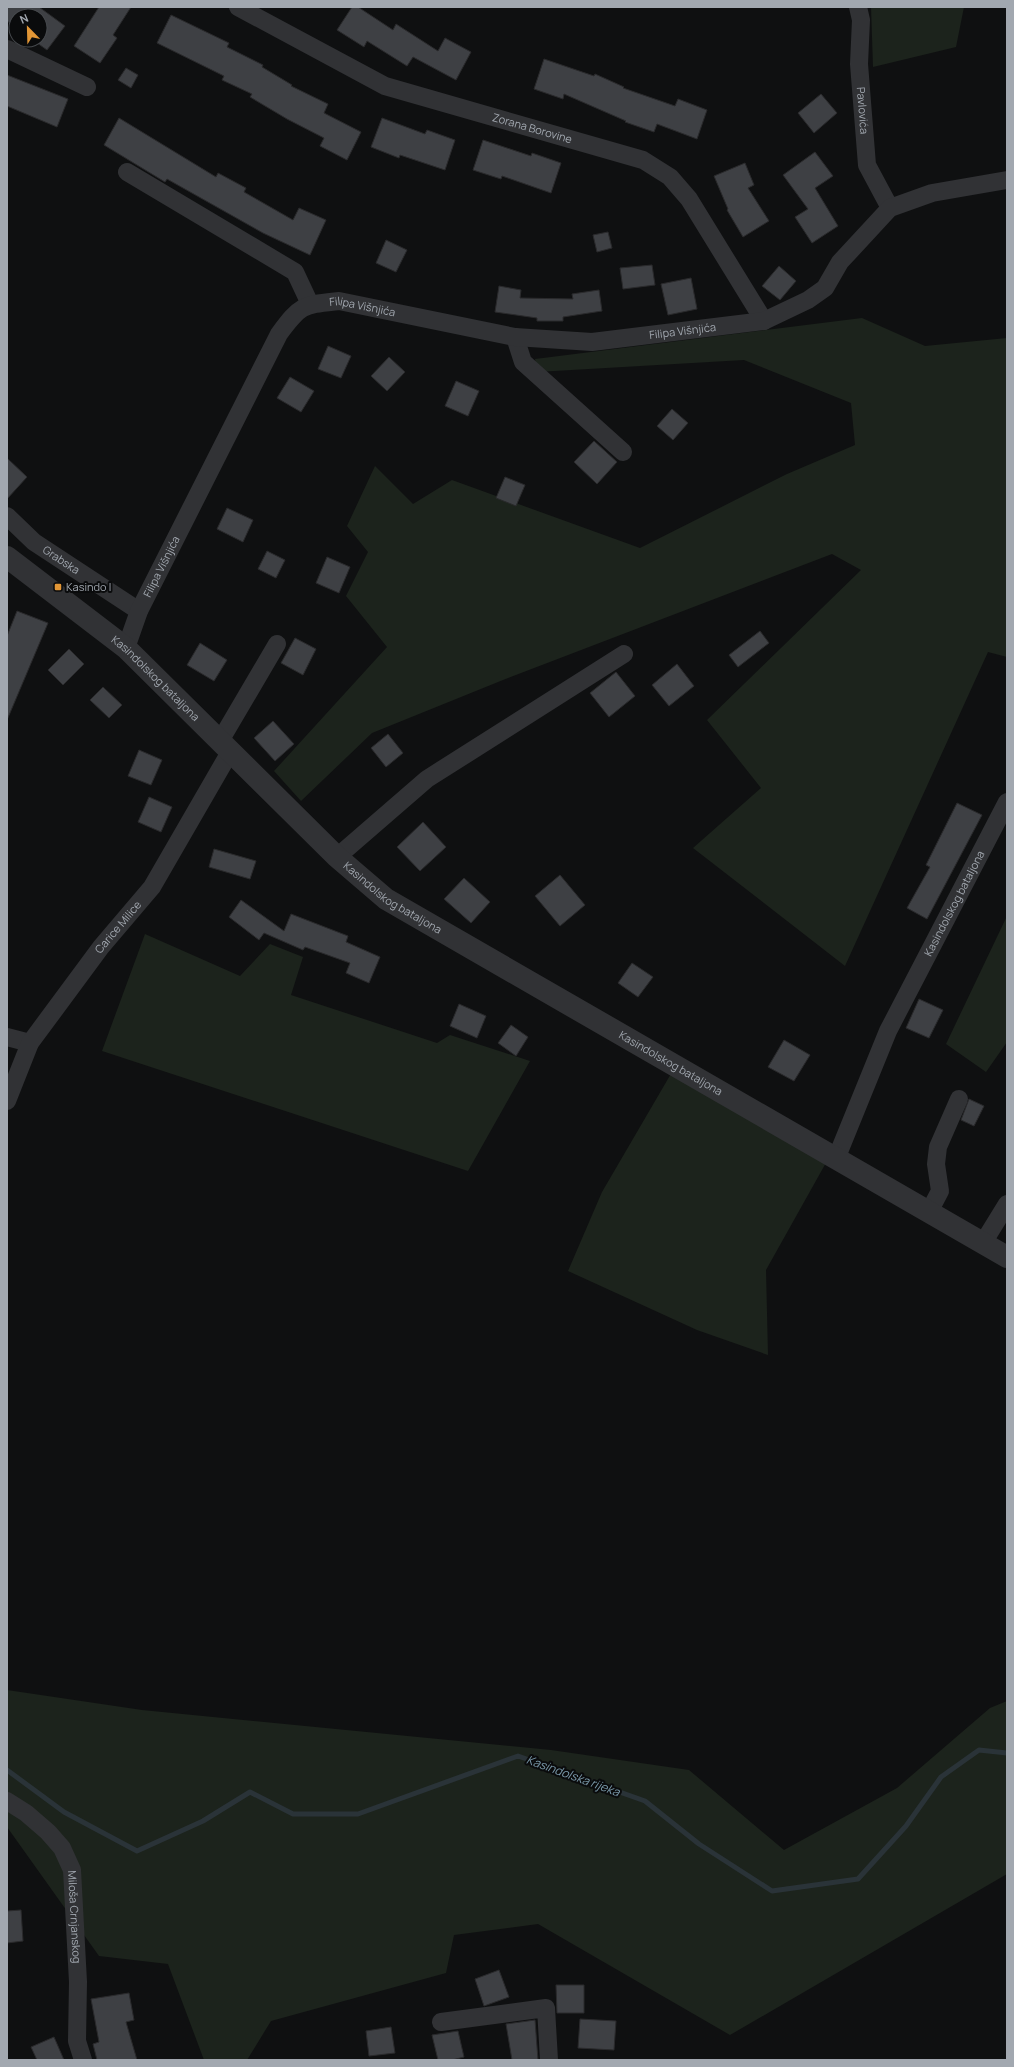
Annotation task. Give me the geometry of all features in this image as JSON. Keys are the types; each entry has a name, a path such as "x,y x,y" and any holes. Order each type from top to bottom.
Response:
{"street":[{"name":"Zorana Borovine","path":"238,7 385,86 644,160 670,177 689,199 764,321"},
{"name":"Pavlovića","path":"858,7 860,20 859,64 867,165 890,208"},
{"path":"7,49 87,87"},
{"path":"127,172 295,272 310,304"},
{"name":"Filipa Višnjića","path":"126,648 139,611 279,334 295,313 310,304 339,301 515,337 592,342 764,321 808,300 825,288 840,262 890,208 932,193 1007,180"},
{"path":"515,337 523,362 623,452"},
{"name":"Grabska","path":"7,516 34,542 139,611"},
{"name":"Kasindolskog bataljona","path":"7,557 126,648 337,857 386,899 1007,1257"},
{"name":"Carice Milice","path":"7,1101 30,1043 101,948 152,887 277,644"},
{"path":"337,857 428,779 624,654"},
{"name":"Kasindolskog bataljona","path":"836,1159 888,1031 1007,802"},
{"path":"7,1037 30,1043"},
{"path":"929,1212 940,1190 936,1164 938,1147 959,1099"},
{"path":"983,1243 1007,1204"},
{"name":"Miloša Crnjanskog","path":"7,1801 26,1813 48,1832 62,1848 72,1870 78,1982 77,2041 83,2060"},
{"path":"441,2022 546,2008 549,2060"}],"shaded area":[{"path":"871,7 964,7 956,47 873,67"},
{"path":"862,318 925,346 1007,338 1007,657 988,652 845,966 693,848 761,788 707,720 861,570 832,554 503,680 372,733 301,801 274,771 387,647 346,596 368,552 347,526 375,466 413,504 452,480 640,548 787,474 855,445 851,403 744,360 537,372 535,359"},
{"path":"1007,916 1007,1042 986,1072 946,1044"},
{"path":"145,934 240,976 270,944 303,957 291,995 437,1043 450,1035 530,1061 468,1171 102,1051"},
{"path":"672,1072 827,1161 766,1270 768,1355 697,1330 568,1271 602,1192"},
{"path":"7,1690 142,1710 551,1750 689,1770 784,1850 897,1788 990,1708 1007,1701 1007,1874 730,2035 538,1924 454,1935 446,1973 271,2021 247,2060 204,2060 168,1964 99,1956 7,1827"}],"building":[{"path":"7,7 40,8 8,8 8,22"},
{"path":"99,7 131,7 113,35 117,38 100,63 74,46"},
{"path":"352,7 358,7 393,30 396,24 438,51 445,38 471,52 456,80 413,57 407,66 367,41 364,47 337,30"},
{"path":"48,14 65,26 47,50 44,48 48,48"},
{"path":"171,15 229,43 227,47 263,65 262,67 292,85 291,86 328,104 324,113 361,132 347,160 320,146 324,138 287,119 250,97 252,94 222,80 224,76 157,43"},
{"path":"544,59 594,76 595,74 624,87 623,88 675,106 678,99 707,110 697,139 657,124 654,132 625,122 626,121 564,94 563,99 534,89"},
{"path":"126,68 138,75 131,88 118,80"},
{"path":"7,75 68,99 57,127 7,106"},
{"path":"821,94 837,113 814,133 798,113"},
{"path":"119,118 216,177 218,173 246,188 244,192 293,220 299,208 326,220 310,255 263,233 167,179 165,182 104,145"},
{"path":"382,118 425,134 427,130 455,140 445,170 400,155 399,158 371,147"},
{"path":"483,140 531,156 532,153 561,163 551,193 502,176 501,179 473,170"},
{"path":"815,152 833,176 815,188 838,226 812,243 795,217 808,209 783,175"},
{"path":"745,163 754,185 748,188 769,221 743,237 727,210 728,209 714,176"},
{"path":"608,232 612,248 597,252 593,235"},
{"path":"386,240 407,250 396,272 376,263"},
{"path":"652,265 655,285 623,289 620,268"},
{"path":"779,266 796,281 780,300 762,286"},
{"path":"691,278 697,309 668,315 661,284"},
{"path":"499,286 521,290 520,298 573,299 572,294 599,290 602,311 563,317 563,321 537,321 537,318 495,312"},
{"path":"328,346 351,356 341,378 318,369"},
{"path":"389,357 405,372 387,391 371,376"},
{"path":"290,377 314,391 301,412 277,398"},
{"path":"456,381 479,391 468,416 445,406"},
{"path":"672,409 688,423 673,440 657,426"},
{"path":"594,441 617,462 597,484 574,462"},
{"path":"7,458 27,477 7,499"},
{"path":"505,477 525,485 516,506 496,498"},
{"path":"227,508 253,520 243,542 217,529"},
{"path":"267,551 285,560 276,578 258,569"},
{"path":"327,557 350,567 339,593 316,583"},
{"path":"17,611 48,623 7,720 7,636"},
{"path":"760,631 769,643 738,667 729,655"},
{"path":"295,638 316,649 303,675 281,663"},
{"path":"200,643 227,660 214,681 187,665"},
{"path":"69,649 84,664 63,685 48,670"},
{"path":"677,664 694,686 669,706 652,685"},
{"path":"616,672 635,696 609,717 590,693"},
{"path":"103,687 122,705 109,718 90,700"},
{"path":"273,721 294,744 275,761 254,738"},
{"path":"388,734 403,753 386,767 371,748"},
{"path":"139,750 162,760 151,785 128,776"},
{"path":"149,797 172,807 161,832 138,822"},
{"path":"957,803 982,815 927,919 907,908 930,867 926,865"},
{"path":"423,822 446,847 420,871 397,847"},
{"path":"214,849 256,861 250,879 209,867"},
{"path":"560,875 585,905 560,926 535,896"},
{"path":"464,878 490,902 471,923 444,899"},
{"path":"241,900 284,931 291,914 348,936 346,942 380,957 369,983 346,973 350,963 305,947 303,950 264,933 259,940 229,917"},
{"path":"632,963 653,977 638,997 618,983"},
{"path":"919,999 943,1010 929,1038 906,1028"},
{"path":"459,1004 486,1016 477,1038 450,1026"},
{"path":"511,1025 528,1037 516,1056 498,1043"},
{"path":"784,1040 810,1055 794,1081 768,1067"},
{"path":"969,1099 984,1106 974,1126 961,1120"},
{"path":"21,1910 23,1941 7,1943 7,1911"},
{"path":"499,1970 509,1997 484,2006 475,1979"},
{"path":"556,1985 584,1985 584,2013 557,2013"},
{"path":"129,1993 134,2020 126,2022 137,2060 97,2060 93,2044 99,2042 91,1999"},
{"path":"580,2019 616,2021 614,2050 578,2048"},
{"path":"535,2020 538,2060 512,2060 506,2024"},
{"path":"391,2027 395,2053 369,2056 366,2031"},
{"path":"458,2031 464,2057 452,2060 438,2060 432,2035"},
{"path":"54,2037 64,2060 37,2060 31,2047"}],"waterway":[{"name":"Kasindolska rijeka","path":"7,1770 64,1812 137,1851 203,1821 250,1792 293,1814 358,1814 518,1756 645,1801 699,1844 772,1891 858,1879 906,1826 941,1777 979,1750 1007,1753"}],"place":[{"name":"Kasindo I","path":"58,587"}]}
